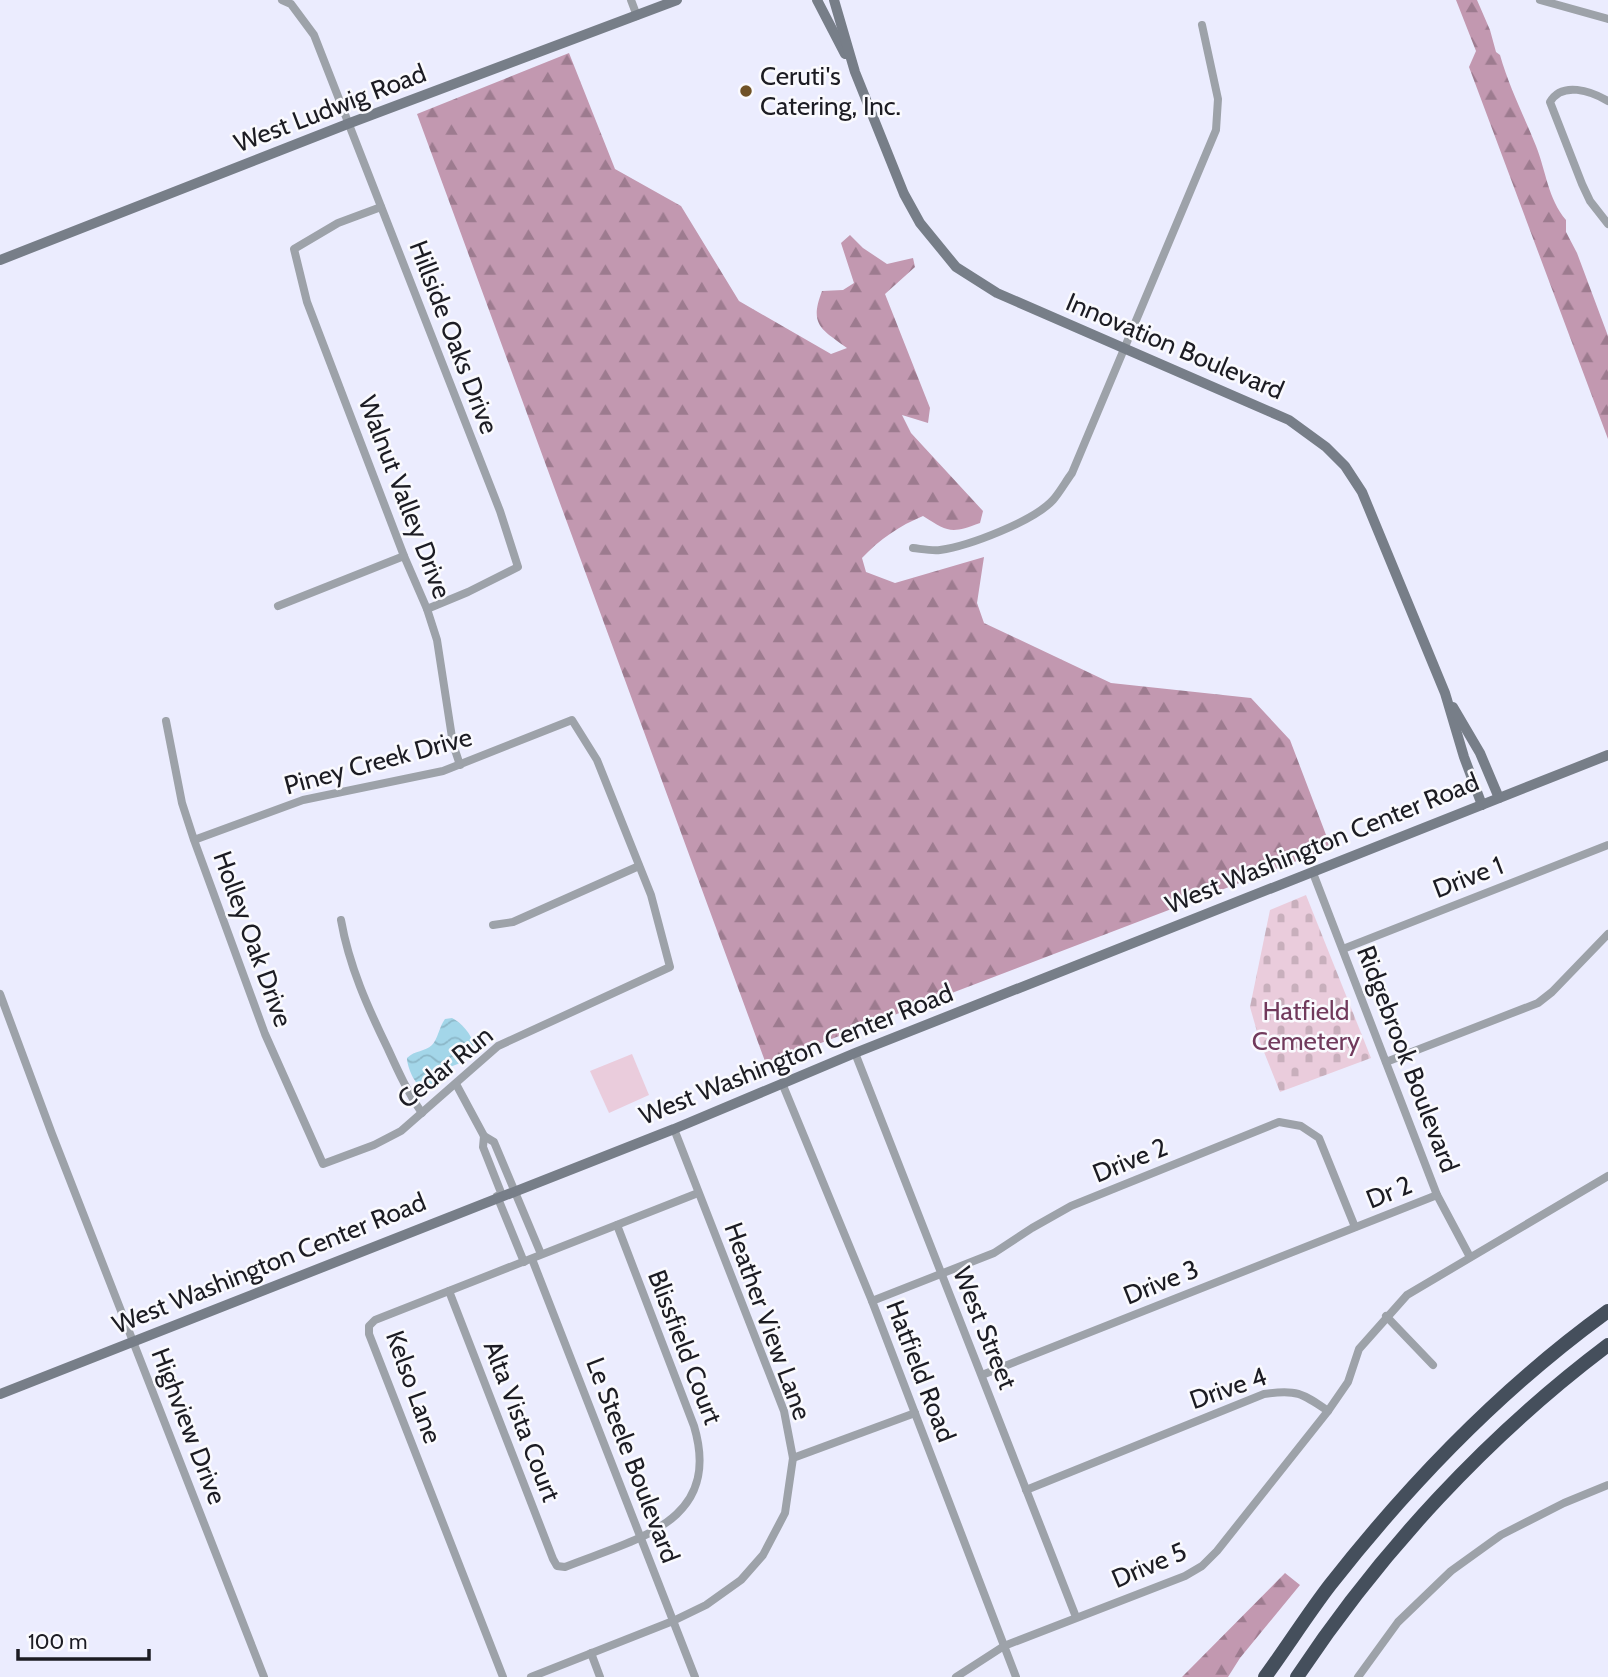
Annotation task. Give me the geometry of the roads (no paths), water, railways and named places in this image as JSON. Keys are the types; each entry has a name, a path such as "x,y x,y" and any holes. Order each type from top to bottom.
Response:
{"highway":[{"path":"1265,1677 1329,1587 1383,1520 1426,1473 1527,1377 1608,1311"},
{"path":"1297,1677 1353,1598 1442,1496 1491,1446 1608,1345"}],"main road":[{"name":"West Ludwig Road","path":"0,260 350,122 677,0"},
{"name":"Innovation Boulevard","path":"817,0 855,72"},
{"name":"Innovation Boulevard","path":"834,0 855,72 904,194 920,223 957,267 997,293 1289,420 1326,447 1345,466 1362,492 1376,522 1445,692 1464,757 1482,805"},
{"name":"Innovation Boulevard","path":"1445,692 1480,753 1499,798"},
{"name":"West Washington Center Road","path":"0,1394 515,1189 674,1129 782,1083 1608,755"}],"street":[{"name":"Hillside Oaks Drive","path":"282,0 290,4 314,34 500,511 518,567 468,592 427,608"},
{"path":"631,0 637,16"},
{"path":"1540,0 1608,19"},
{"path":"913,548 937,551 959,546 1014,525 1038,513 1053,500 1072,473 1216,130 1218,99 1202,25"},
{"path":"1608,101 1597,95 1569,89 1559,92 1550,102 1581,184 1608,224"},
{"name":"Walnut Valley Drive","path":"381,207 338,223 294,249 307,302 404,556 427,608 436,640 453,744 460,765"},
{"path":"278,606 404,556"},
{"name":"Holley Oak Drive","path":"166,720 182,803 194,839 265,1034 323,1164"},
{"name":"Piney Creek Drive","path":"194,839 303,800 443,771 572,720 597,760 639,866"},
{"name":"Drive 1","path":"1343,949 1608,845"},
{"path":"492,925 513,922 639,866"},
{"name":"Cedar Run","path":"323,1164 374,1145 401,1131 498,1046 670,967 639,866"},
{"name":"Ridgebrook Boulevard","path":"1313,873 1437,1195 1470,1257"},
{"path":"341,920 345,944 367,1006 404,1083 422,1113"},
{"path":"1386,1062 1538,1003 1608,934"},
{"name":"Highview Drive","path":"0,994 264,1677"},
{"name":"West Street","path":"855,1054 1076,1617"},
{"name":"Hatfield Road","path":"782,1083 872,1301 1016,1677"},
{"path":"456,1084 484,1136 494,1142 541,1254"},
{"name":"Drive 2","path":"872,1301 994,1253 1071,1206 1279,1122 1301,1126 1319,1138 1356,1227"},
{"name":"Heather View Lane","path":"531,1677 673,1621 706,1605 741,1580 763,1555 785,1513 793,1458 784,1411 674,1129"},
{"name":"Le Steele Boulevard","path":"484,1136 483,1147 500,1196 695,1677"},
{"path":"1328,1411 1348,1382 1359,1349 1407,1295 1608,1175"},
{"name":"Kelso Lane","path":"503,1677 369,1335 369,1326 375,1320 698,1193"},
{"name":"Dr 2","path":"1356,1227 1437,1195"},
{"name":"Blissfield Court","path":"557,1566 565,1567 664,1525 685,1508 696,1489 701,1468 701,1447 617,1225"},
{"name":"Drive 3","path":"982,1375 1356,1227"},
{"name":"Alta Vista Court","path":"449,1291 557,1566"},
{"path":"1386,1316 1433,1366"},
{"name":"Drive 4","path":"1026,1490 1264,1394 1284,1391 1305,1394 1328,1411"},
{"name":"Drive 5","path":"956,1677 1004,1646 1185,1576 1202,1566 1217,1551 1328,1411"},
{"path":"793,1458 915,1413"},
{"path":"1359,1677 1398,1622 1451,1572 1501,1535 1564,1503 1608,1485"},
{"path":"591,1653 600,1677"}],"water":[{"path":"452,1018 466,1029 474,1045 463,1062 442,1070 434,1084 423,1089 412,1075 407,1058 432,1045 445,1019"}],"place":[{"name":"Ceruti's Catering, Inc.","path":"746,91"}],"park label":[{"name":"Hatfield Cemetery","path":"1306,1026"}]}
